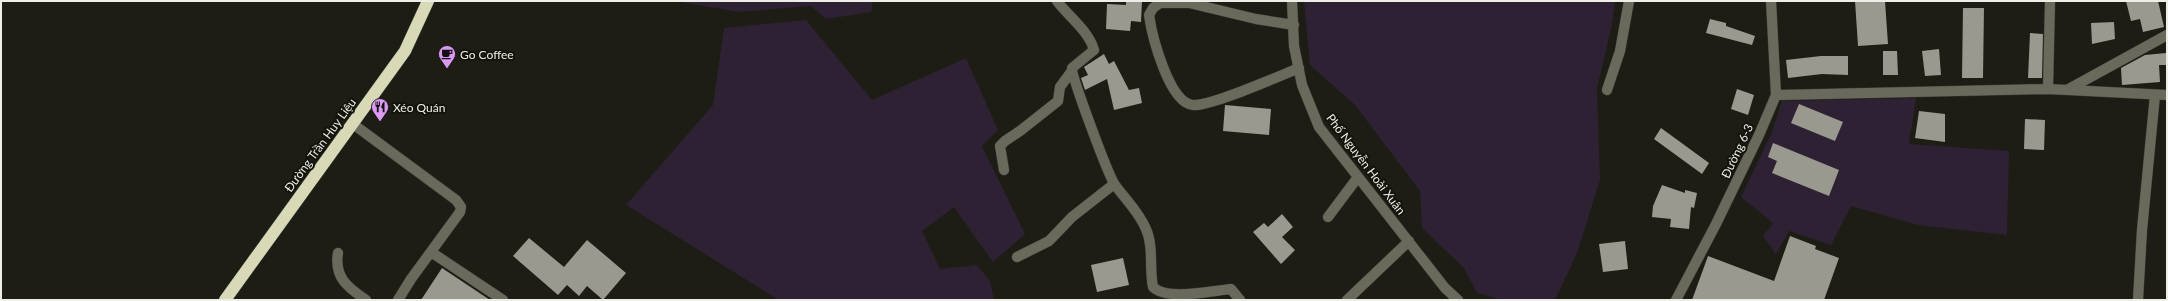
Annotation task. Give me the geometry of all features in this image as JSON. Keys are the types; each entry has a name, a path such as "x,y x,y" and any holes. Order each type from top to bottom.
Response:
{"highway":[{"name":"Đường Trần Huy Liệu","path":"225,300 405,51 428,1"}],"street":[{"path":"1004,170 1000,146 1058,101 1063,81 1076,64 1094,50 1085,33 1057,1"},
{"name":"Phố Nguyễn Hoài Xuân","path":"1292,1 1294,46 1308,104 1319,127 1445,288 1458,300"},
{"path":"1606,90 1620,52 1628,1"},
{"name":"Đường 6-3","path":"1676,300 1716,224 1759,135 1776,95 1772,1"},
{"path":"2048,89 2050,1"},
{"path":"1294,26 1256,19 1190,3 1158,2 1149,15 1156,47 1175,93 1184,102 1191,105 1219,100 1299,68"},
{"path":"2067,90 2167,35"},
{"path":"1071,72 1114,184 1131,203 1146,230 1153,287 1157,291 1173,294 1231,289 1240,300"},
{"path":"1776,95 2048,89 2167,96"},
{"path":"2138,300 2155,95"},
{"path":"353,124 456,200 461,207 460,212 398,300"},
{"path":"1328,217 1358,177"},
{"path":"1017,257 1049,241 1072,217 1114,184"},
{"path":"1347,300 1409,241"},
{"path":"431,252 503,300"},
{"path":"338,253 336,263 339,275 349,288 366,300"}],"shaded area":[{"path":"675,1 873,1 871,12 826,19 811,6 739,12"},
{"path":"1304,1 1615,1 1612,25 1597,88 1600,180 1577,253 1555,300 1503,300 1477,293 1464,268 1422,228 1420,191 1355,105 1310,65"},
{"path":"806,20 872,100 966,58 998,130 982,146 1025,234 993,262 954,207 922,231 940,269 977,265 990,281 994,300 779,300 626,205 713,105 724,28"},
{"path":"1916,98 1909,144 2009,151 2007,235 1918,225 1851,206 1831,245 1789,231 1776,254 1763,236 1773,223 1741,197 1772,132 1782,101"}],"building":[{"path":"1126,1 1142,1 1141,22 1131,21 1130,31 1106,29 1107,4 1126,5"},
{"path":"1855,1 1885,1 1888,44 1858,46"},
{"path":"2126,1 2158,1 2164,27 2143,32 2140,19 2131,21"},
{"path":"1963,8 1984,8 1983,78 1962,78"},
{"path":"1710,19 1726,23 1726,26 1755,36 1752,45 1706,33"},
{"path":"2114,22 2115,39 2092,44 2091,23"},
{"path":"2030,33 2043,34 2042,78 2028,78"},
{"path":"1939,49 1941,75 1925,76 1922,51"},
{"path":"1883,51 1897,51 1898,75 1883,75"},
{"path":"2166,53 2167,65 2159,65 2160,82 2122,85 2121,68 2145,55"},
{"path":"1104,54 1109,64 1114,61 1129,90 1139,88 1142,103 1114,110 1107,79 1085,90 1081,78 1088,75 1084,67"},
{"path":"1821,56 1848,56 1848,75 1822,74 1788,78 1786,60"},
{"path":"1737,89 1754,95 1748,115 1731,109"},
{"path":"1799,104 1843,122 1835,141 1791,123"},
{"path":"1225,105 1271,109 1269,135 1223,131"},
{"path":"1919,111 1945,114 1945,142 1915,138"},
{"path":"2025,119 2045,120 2044,150 2024,149"},
{"path":"1661,128 1709,163 1702,174 1654,139"},
{"path":"1773,143 1839,170 1829,196 1772,173 1777,161 1768,157"},
{"path":"1662,185 1685,193 1685,190 1697,193 1694,208 1691,207 1689,229 1670,227 1671,219 1652,217 1653,206"},
{"path":"1282,214 1293,227 1282,237 1295,250 1281,264 1253,232 1264,223 1268,227"},
{"path":"1790,236 1816,246 1815,249 1839,258 1824,300 1692,300 1708,256 1774,281"},
{"path":"529,238 564,267 587,240 626,273 603,300 587,286 579,296 567,285 558,295 513,256"},
{"path":"1625,241 1628,269 1603,272 1599,244"},
{"path":"1123,258 1129,285 1097,292 1091,265"},
{"path":"442,268 490,300 421,300"}],"place":[{"name":"Go Coffee","path":"447,69"},
{"name":"Xéo Quán","path":"380,122"}]}
